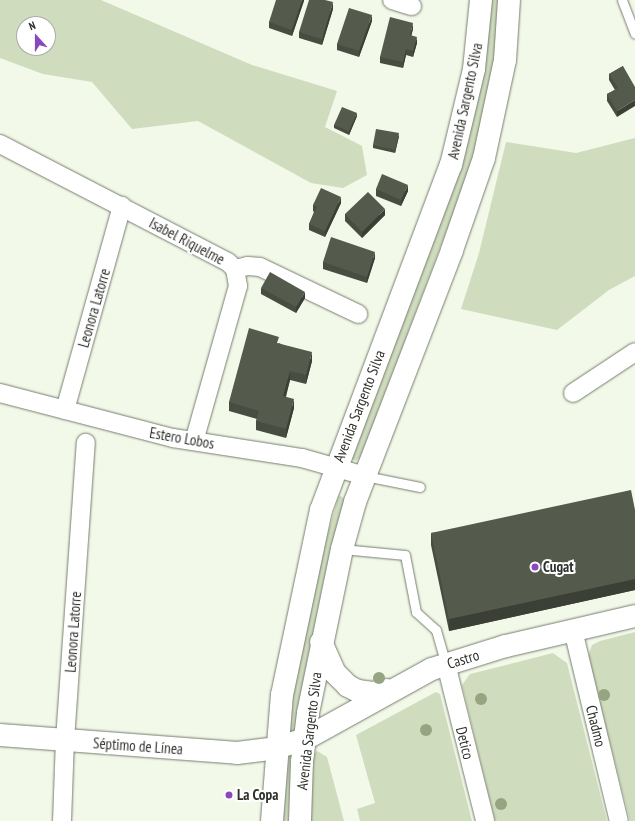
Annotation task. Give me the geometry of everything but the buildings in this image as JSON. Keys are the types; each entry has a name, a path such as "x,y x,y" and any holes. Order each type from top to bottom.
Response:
{"main road":[{"name":"Avenida Sargento Silva","path":"272,821 276,748 282,695 311,549 325,494 452,165 474,69 481,0"},
{"name":"Avenida Sargento Silva","path":"300,821 305,738 322,642 342,548 365,476 452,250 484,158 505,60 509,0"},
{"name":"Castro","path":"305,738 394,689 446,664 573,630 635,616"},
{"path":"322,642 334,673 348,686 358,691 372,693 394,689"},
{"name":"Séptimo de Línea","path":"0,735 237,752 276,748 305,738"}],"street":[{"path":"392,0 412,6"},
{"name":"Isabel Riquelme","path":"0,144 228,262 235,269 238,286 194,441"},
{"name":"Leonora Latorre","path":"65,410 122,206"},
{"path":"235,269 248,266 260,268 358,314"},
{"path":"573,393 635,352"},
{"name":"Estero Lobos","path":"0,393 194,441 302,458 336,466 365,476"},
{"name":"Leonora Latorre","path":"62,821 65,740 86,443"},
{"name":"Chadmo","path":"573,630 619,821"},
{"name":"Detico","path":"446,664 485,821"}],"lane":[{"path":"622,0 635,34"},
{"path":"365,476 420,487"},
{"path":"342,548 405,555 416,612 436,630 446,664"}],"green space":[{"path":"0,0 101,0 252,65 337,91 325,127 362,146 367,175 343,188 311,183 198,121 132,129 92,82 43,74 0,58"},
{"path":"490,0 499,0 494,62 476,145 465,183 361,456 356,461 352,459 349,454 458,175"},
{"path":"635,138 635,276 609,290 557,330 461,309 479,253 506,142 576,153"},
{"path":"339,495 345,499 322,589 295,731 289,734 288,719 298,662 322,553"},
{"path":"635,632 635,821 630,821 588,656 592,645 600,641"},
{"path":"553,653 567,663 607,821 495,821 462,685 470,674"},
{"path":"436,692 440,694 472,821 360,821 357,809 375,803 356,735"},
{"path":"317,751 327,757 344,821 309,821 313,756"},
{"path":"286,756 292,756 289,821 281,821"}],"place":[{"name":"Cugat","path":"535,567"},
{"name":"La Copa","path":"229,795"}]}
